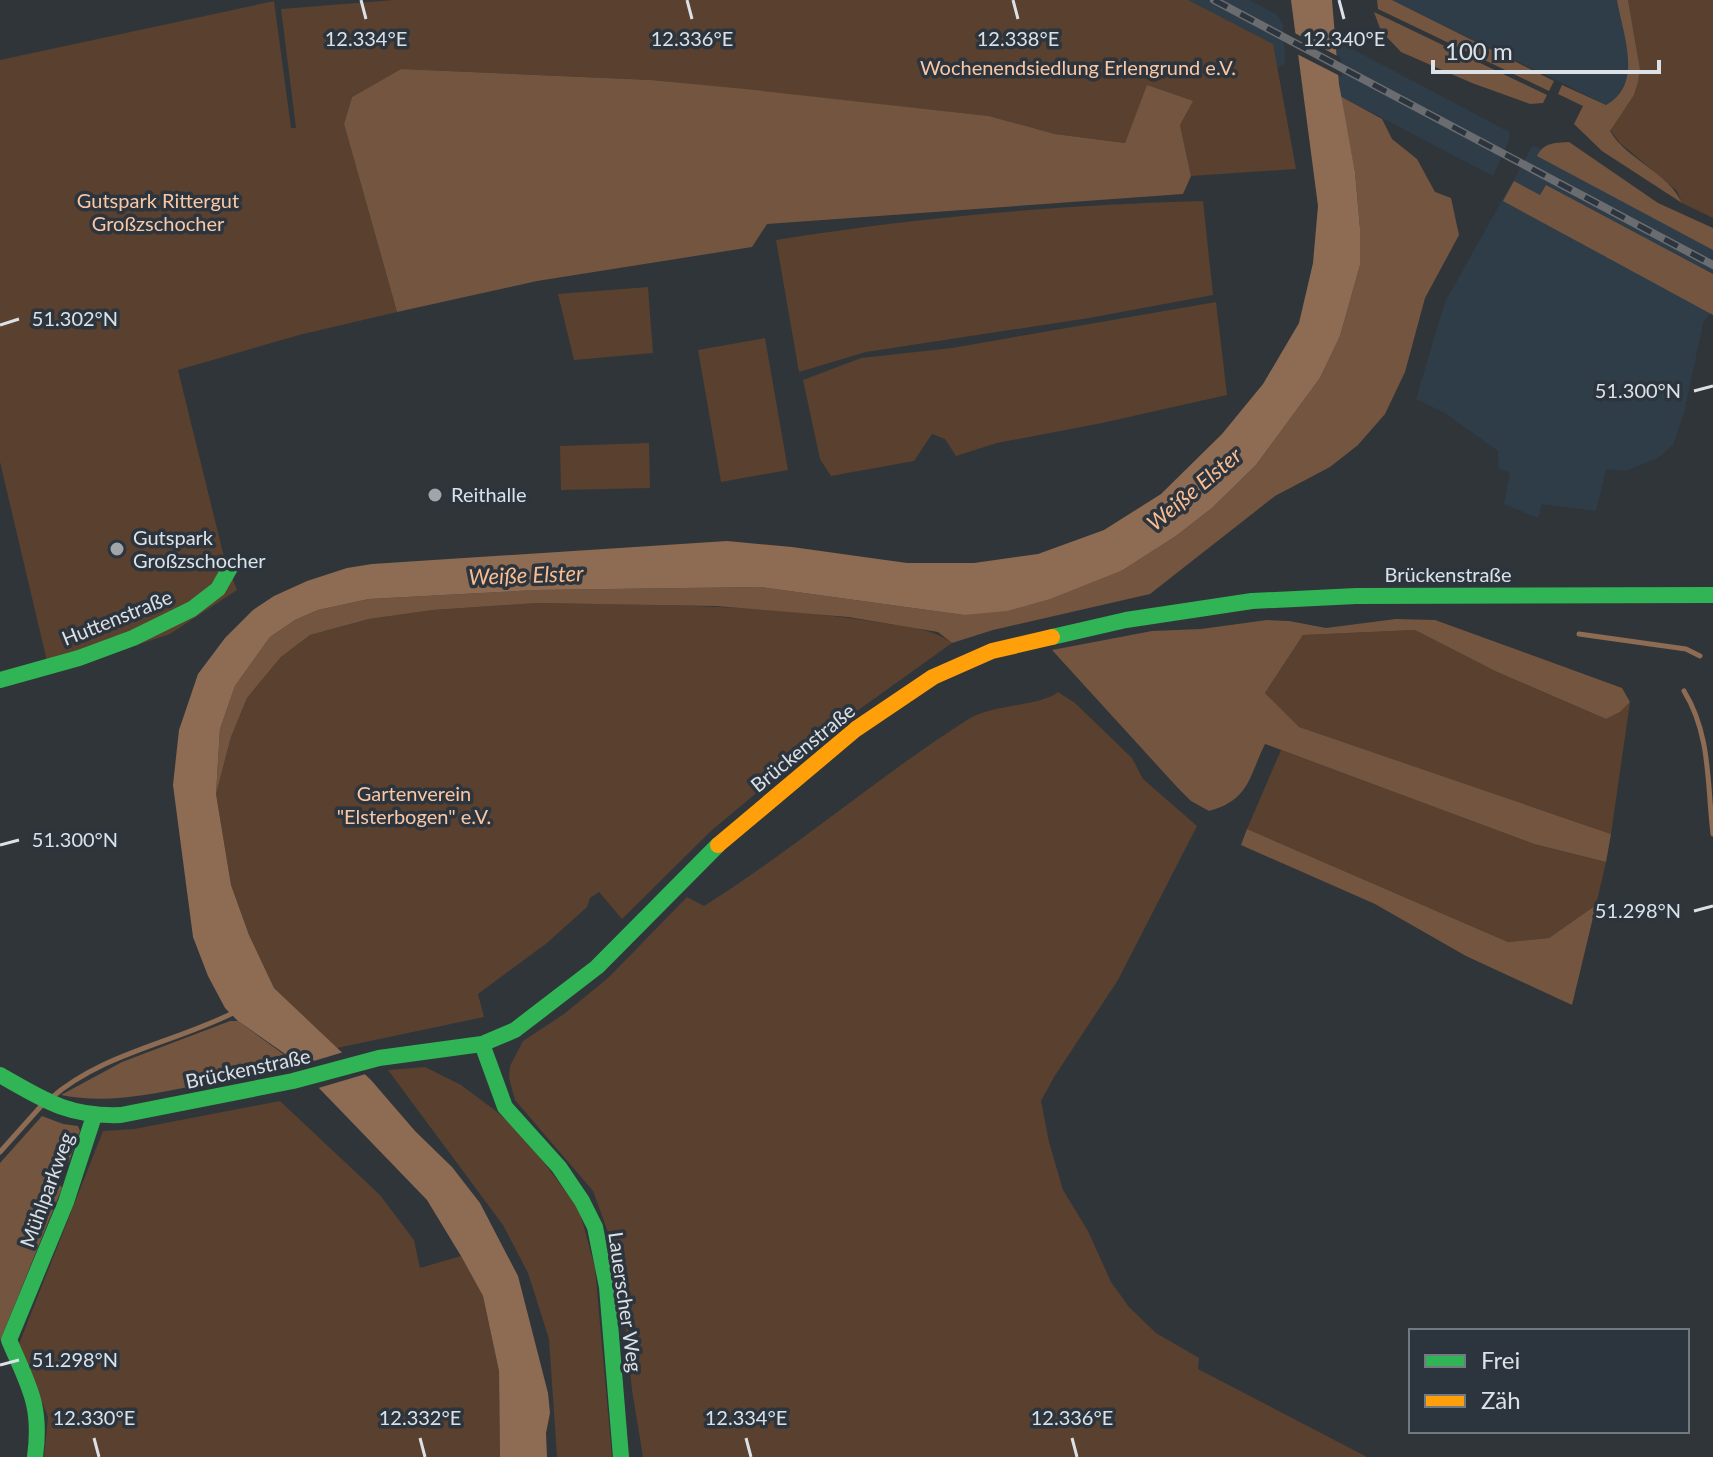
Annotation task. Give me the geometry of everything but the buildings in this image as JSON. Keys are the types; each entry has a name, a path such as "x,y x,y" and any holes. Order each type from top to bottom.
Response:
{"main road":[{"name":"Huttenstraße","path":"0,680 79,658 133,638 192,609 218,589 231,566"},
{"name":"Brückenstraße","path":"0,1075 34,1096 71,1112 94,1116 121,1115 293,1081 367,1061 482,1044 515,1030 597,967 722,841 856,729 933,677 992,651 1126,620 1252,601 1368,595 1713,595"},
{"name":"Lauerscher Weg","path":"482,1044 505,1107 559,1167 595,1227 607,1287 621,1457"},
{"name":"Mühlparkweg","path":"35,1457 39,1429 37,1407 9,1340 62,1216 94,1116"}],"shaded area":[{"path":"1148,0 1249,0 1277,15 1283,24 1285,64 1278,68"},
{"path":"1377,0 1392,0 1554,81 1549,91 1378,9"},
{"path":"1392,0 1628,0 1640,69 1617,110"},
{"path":"1617,0 1628,0 1640,69 1634,95 1610,131 1626,150 1676,192 1682,203 1602,151 1574,124 1583,106 1558,94 1562,85 1606,105 1618,96 1625,85 1628,58"},
{"path":"1374,12 1547,95 1543,103 1530,104 1401,52 1381,31"},
{"path":"1336,37 1358,52 1509,132 1509,140 1493,176 1340,96"},
{"path":"401,69 651,80 745,89 989,116 1055,134 1125,143 1147,85 1193,101 1180,125 1191,176 1183,194 767,224 752,247 537,281 397,312 344,124 352,97"},
{"path":"1340,96 1382,119 1392,139 1417,159 1435,192 1451,198 1459,235 1425,298 1405,372 1385,414 1358,445 1330,467 1275,496 1150,594 993,630 952,643 938,632 848,617 716,606 537,603 433,610 369,619 310,635 281,657 247,698 231,737 216,794 220,729 235,686 270,637 295,620 318,610 369,599 536,590 760,587 964,615 1123,570 1212,508 1256,465 1320,378 1340,336 1360,265 1360,228 1355,172"},
{"path":"1569,142 1658,203 1713,228 1713,250 1537,156 1547,146"},
{"path":"1533,145 1713,241 1713,310 1703,323 1684,413 1673,445 1658,458 1625,471 1606,469 1596,511 1542,504 1538,518 1504,504 1510,473 1499,468 1498,451 1445,413 1416,399 1445,302"},
{"path":"1514,181 1540,195 1546,185 1713,274 1713,315 1503,201"},
{"path":"1396,619 1435,620 1622,688 1630,702 1606,719 1495,671 1415,630 1303,635 1265,693 1299,727 1611,834 1606,862 1534,844 1265,744 1241,793 1223,806 1209,811 1191,801 1177,787 1052,650 1152,631 1201,629 1267,620 1326,628"},
{"path":"1247,829 1508,942 1549,938 1596,905 1572,1005 1466,956 1375,904 1241,845"},
{"path":"230,1021 238,1021 297,1064 141,1095 94,1099 61,1095 122,1062"},
{"path":"42,1116 78,1126 80,1131 69,1162 60,1168 49,1165 46,1174 56,1178 62,1188 0,1341 0,1163"}],"green space":[{"name":"Gutspark Rittergut Großzschocher","path":"394,0 1188,0 1273,44 1296,169 1191,176 1180,125 1148,85 1125,143 1055,134 989,116 651,80 401,69 352,97 344,124 397,312 299,335 178,370 223,553 237,590 170,634 50,674 0,462 0,60 274,1 291,128 296,128 281,9"},
{"path":"1628,0 1713,0 1713,218 1682,203 1677,191 1620,143 1610,130 1634,95 1640,69"},
{"path":"1203,201 1213,295 1089,318 866,352 799,372 776,240 989,213"},
{"path":"648,287 653,353 574,360 558,294"},
{"path":"1216,302 1227,395 997,443 956,456 945,439 932,434 914,461 831,476 820,459 803,380 861,358 952,348"},
{"path":"765,338 788,470 721,482 698,350"},
{"path":"649,443 650,488 561,490 560,446"},
{"name":"Gartenverein \"Elsterbogen\" e.V.","path":"537,603 797,612 919,629 952,643 843,721 712,830 622,919 599,892 590,898 587,907 547,943 478,994 484,1017 337,1048 274,988 249,935 231,885 216,794 231,737 247,698 281,657 310,635 369,619 433,610"},
{"path":"1415,630 1495,671 1606,719 1630,702 1611,834 1298,727 1265,693 1303,635"},
{"path":"1058,692 1075,703 1132,758 1143,779 1197,826 1118,980 1041,1101 1063,1190 1088,1231 1111,1282 1129,1307 1156,1333 1199,1358 1198,1369 1367,1457 643,1457 613,1246 593,1191 515,1100 509,1078 510,1066 523,1041 564,1014 608,978 687,897 704,906 967,720 989,711 1050,697"},
{"path":"1281,750 1534,844 1606,862 1596,905 1549,938 1508,942 1247,829"},
{"path":"425,1067 461,1085 524,1136 579,1209 595,1268 612,1457 557,1457 549,1339 528,1273 503,1225 388,1070"},
{"path":"280,1101 380,1195 414,1240 420,1268 461,1256 483,1296 499,1371 500,1457 44,1457 48,1417 19,1344 103,1131 134,1129"}],"water":[{"name":"Weiße Elster","path":"1291,0 1332,0 1339,84 1355,172 1360,265 1340,336 1320,378 1256,465 1212,508 1176,536 1123,570 1050,599 1007,611 964,615 760,587 536,590 369,599 318,610 295,620 270,637 235,686 220,729 216,794 231,885 249,935 274,988 371,1080 415,1131 452,1167 480,1203 518,1276 548,1393 547,1457 500,1457 499,1371 483,1296 461,1256 427,1200 288,1056 238,1021 225,1008 208,976 193,937 173,785 179,730 198,674 225,638 253,610 274,596 307,581 347,568 372,564 727,541 907,563 974,563 1038,554 1104,530 1161,494 1222,434 1263,384 1299,323 1313,263 1318,206"}],"pier":[{"path":"1291,31 1341,58 1342,77 1293,52"},
{"path":"347,1051 369,1073 315,1089 294,1067"}],"waterway":[{"path":"1579,634 1686,649 1700,656"},
{"path":"1684,691 1693,708 1703,742 1713,834"},
{"path":"50,1099 70,1083 115,1059 235,1012"},
{"path":"0,1152 42,1105"}],"railway":[{"path":"1214,0 1713,265"}],"traffic: fast":[{"path":"0,680 79,658 133,638 192,609 218,589 231,566"},
{"path":"1052,637 1126,620 1252,601 1356,596 1713,595"},
{"path":"0,1075 71,1110 121,1115 293,1081 379,1058 482,1044 515,1030 597,967 718,845"},
{"path":"482,1044 505,1107 559,1167 595,1227 607,1287 621,1457"},
{"path":"35,1457 35,1410 28,1384 9,1340 66,1202 94,1116"}],"traffic: slow":[{"path":"718,845 856,729 933,677 992,651 1052,637"}],"place":[{"name":"Reithalle","path":"435,495"},
{"name":"Gutspark Großzschocher","path":"117,549"}],"park label":[{"name":"Wochenendsiedlung Erlengrund e.V.","path":"1078,68"}]}
